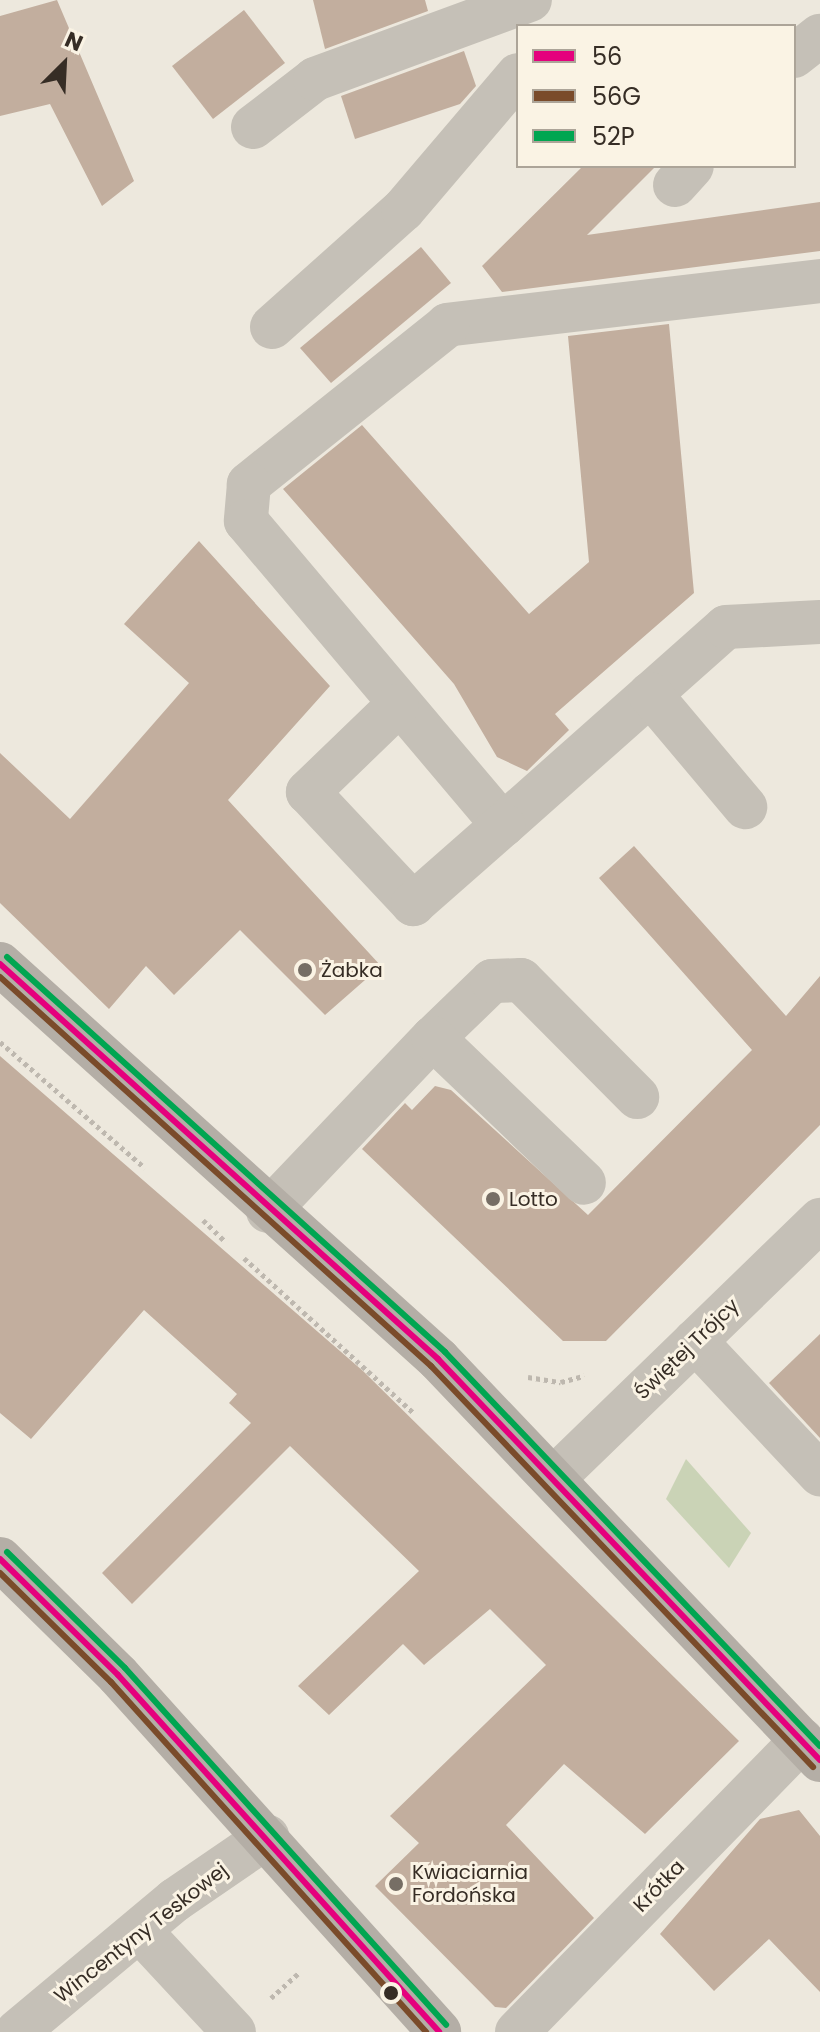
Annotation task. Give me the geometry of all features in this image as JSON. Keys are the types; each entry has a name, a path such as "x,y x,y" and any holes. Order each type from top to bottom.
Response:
{"main road":[{"path":"0,964 268,1211 438,1359 811,1750"},
{"path":"0,1559 267,1837 439,2032"}],"street":[{"path":"253,127 315,79 530,0"},
{"path":"540,24 549,0"},
{"path":"796,54 820,36"},
{"path":"272,327 403,210 516,77"},
{"path":"503,825 397,706 246,521 249,484 448,325 820,281"},
{"path":"397,706 308,792 413,904 726,627 820,622"},
{"path":"650,694 745,807"},
{"path":"268,1211 433,1038 492,981 521,980 637,1097"},
{"path":"433,1038 584,1183"},
{"name":"Świętej Trójcy","path":"554,1478 820,1220"},
{"path":"695,1341 820,1474"},
{"name":"Krótka","path":"517,2032 811,1750"},
{"name":"Wincentyny Teskowej","path":"17,2032 140,1931 267,1837"},
{"path":"140,1931 234,2032"}],"path":[{"path":"0,1042 153,1175"},
{"path":"200,1217 423,1420"}],"green space":[{"path":"686,1459 751,1533 729,1568 666,1499"}],"building":[{"path":"57,0 134,181 102,206 50,104 0,116 0,16"},
{"path":"313,0 425,0 428,11 325,49"},
{"path":"244,10 285,63 213,119 172,66"},
{"path":"464,51 476,86 460,104 355,139 341,96"},
{"path":"581,168 654,168 587,235 820,202 820,251 502,292 482,266"},
{"path":"421,247 451,283 331,383 300,348"},
{"path":"669,324 694,593 555,714 569,730 527,771 497,757 454,684 283,489 362,425 529,614 589,562 568,336"},
{"path":"199,541 330,686 228,800 381,966 325,1015 240,930 174,995 146,966 109,1009 0,903 0,753 70,819 189,683 124,624"},
{"path":"634,846 786,1016 820,976 820,1125 606,1341 563,1341 362,1149 405,1103 412,1110 435,1086 451,1090 588,1215 752,1050 599,878"},
{"path":"0,1056 363,1371 739,1741 645,1834 564,1764 506,1825 594,1918 506,2008 495,2007 375,1886 419,1843 390,1816 546,1665 490,1609 424,1665 403,1644 329,1715 298,1686 419,1571 290,1446 132,1604 102,1573 251,1423 229,1403 237,1394 144,1310 31,1439 0,1413"},
{"path":"820,1334 820,1438 769,1383"},
{"path":"799,1810 820,1836 820,1992 769,1939 714,1991 660,1934 760,1819"}],"transit line":[{"name":"52P","path":"7,957 445,1352 820,1746"},
{"name":"56","path":"0,964 438,1359 820,1760"},
{"name":"56G","path":"0,977 431,1366 813,1767"},
{"name":"52P","path":"7,1552 125,1668 446,2025"},
{"name":"56","path":"0,1559 118,1675 439,2032"},
{"name":"56G","path":"0,1573 111,1682 426,2032"}],"place":[{"name":"Żabka","path":"305,970"},
{"name":"Lotto","path":"493,1199"},
{"name":"Kwiaciarnia Fordońska","path":"396,1884"}]}
